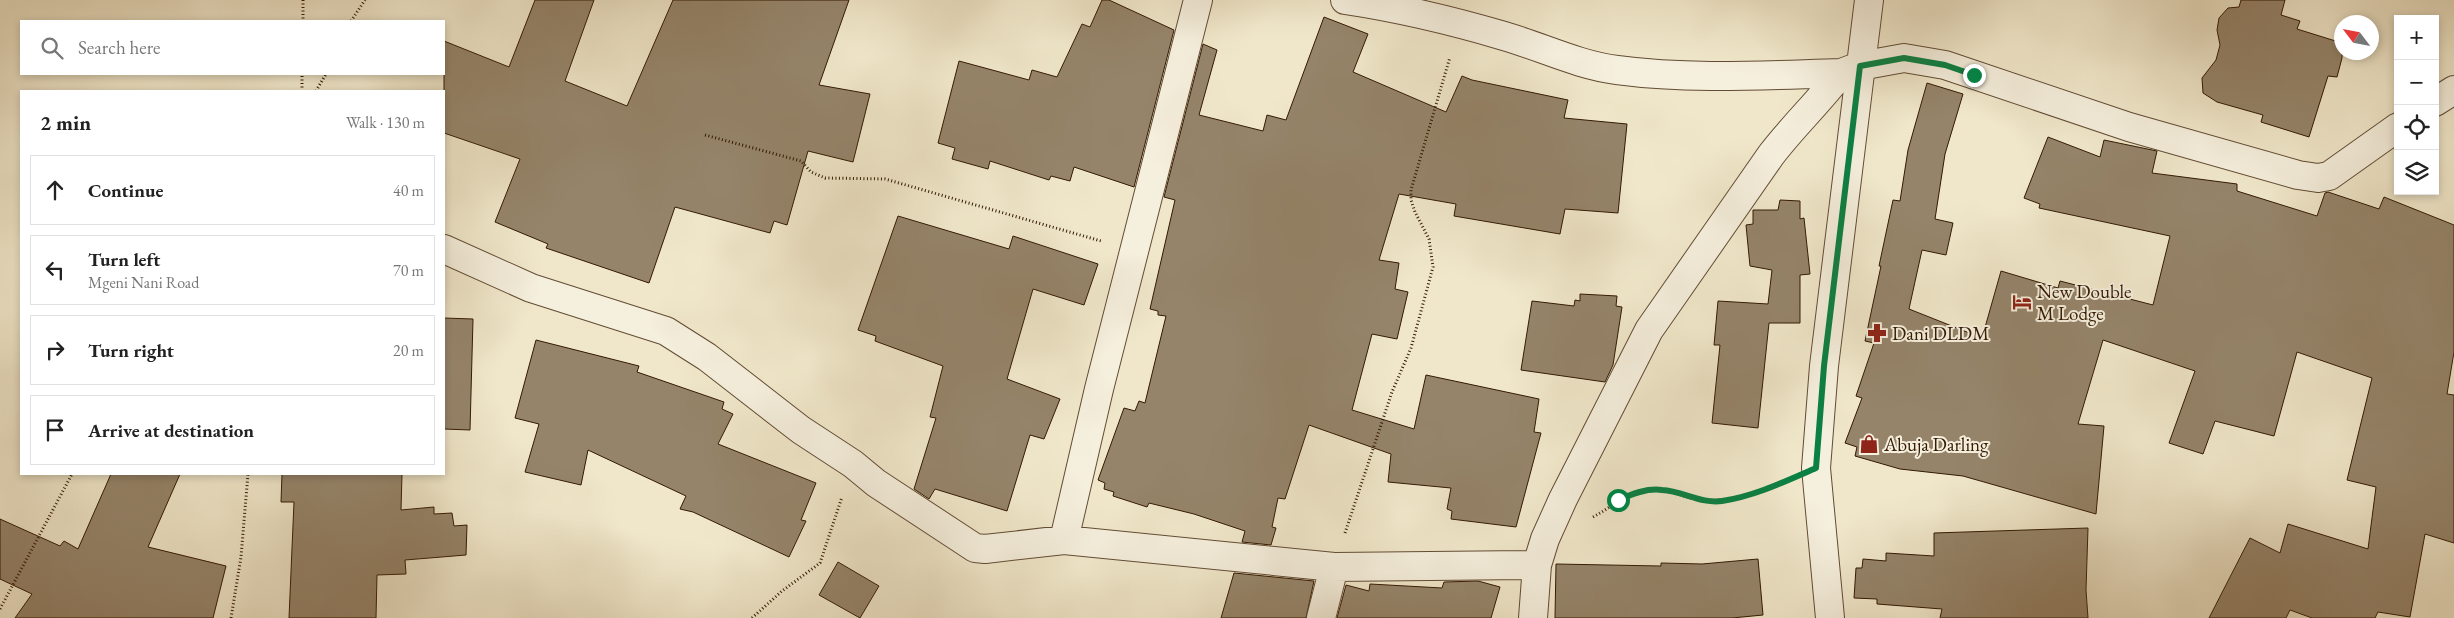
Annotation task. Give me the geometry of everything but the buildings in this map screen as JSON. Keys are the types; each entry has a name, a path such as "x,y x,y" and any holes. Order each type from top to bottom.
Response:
{"street":[{"path":"1064,540 1099,388 1198,0"},
{"path":"1345,0 1380,5 1505,36 1563,57 1617,70 1697,76 1850,70 1904,58 1945,65 2129,127 2298,175 2318,178 2329,176 2394,130"},
{"path":"1830,618 1816,468 1850,70 1869,0"},
{"path":"1533,618 1537,565 1545,539 1563,498 1650,330 1791,129 1850,70"},
{"path":"2439,99 2454,90"},
{"path":"445,249 531,288 666,332 707,357 800,430 975,548 985,549 1064,540 1334,567 1537,565"},
{"path":"1321,618 1334,567"}],"path":[{"path":"303,0 303,20"},
{"path":"352,20 364,0"},
{"path":"1334,567 1392,392 1411,348 1433,267 1429,239 1415,212 1411,200 1411,190 1444,85 1458,25"},
{"path":"302,75 302,90"},
{"path":"317,90 325,75"},
{"path":"705,135 801,160 812,172 825,178 885,179 1135,251"},
{"path":"752,618 782,591 820,563 853,464"},
{"path":"1545,539 1596,516 1618,500 1633,494 1650,490 1664,490 1696,499 1721,501 1757,492 1816,468"},
{"path":"0,609 71,475"},
{"path":"231,618 241,557 248,475"}],"place":[{"name":"New Double M Lodge","path":"2022,302"},
{"name":"Dani DLDM","path":"1877,333"},
{"name":"Abuja Darling","path":"1869,444"}],"route":[{"path":"1618,500 1650,490 1664,490 1696,499 1721,501 1757,492 1816,468 1824,366 1860,66 1904,58 1945,65 1974,75"}]}
